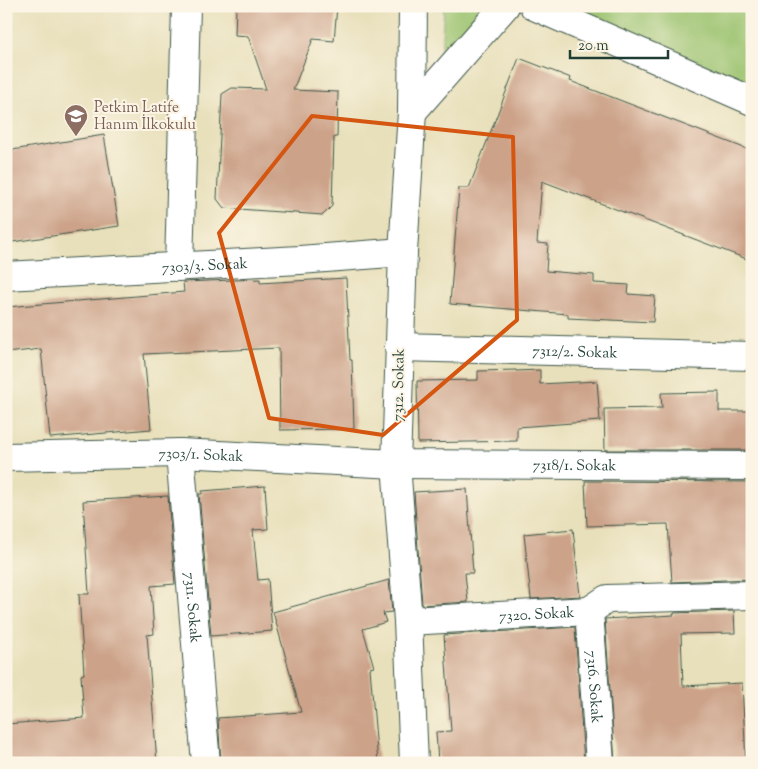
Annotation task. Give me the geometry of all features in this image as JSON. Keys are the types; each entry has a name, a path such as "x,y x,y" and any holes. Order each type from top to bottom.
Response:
{"street":[{"path":"179,267 186,6"},
{"name":"7312. Sokak","path":"413,6 412,112 403,252 396,464 408,621 414,763"},
{"path":"412,112 505,6"},
{"path":"534,6 752,101"},
{"name":"7303/3. Sokak","path":"6,276 300,260 403,252"},
{"name":"7312/2. Sokak","path":"399,347 752,356"},
{"name":"7303/1. Sokak","path":"6,457 180,452 396,464"},
{"name":"7311. Sokak","path":"180,452 206,763"},
{"name":"7318/1. Sokak","path":"396,464 752,466"},
{"name":"7320. Sokak","path":"408,621 589,611 607,599 752,595"},
{"name":"7316. Sokak","path":"589,611 600,763"}],"highlighted area":[{"path":"312,116 513,137 517,320 383,435 269,418 219,233"}],"green space":[{"path":"444,6 487,6 441,55"},
{"path":"573,6 743,6 752,15 752,86"}],"building":[{"path":"236,6 337,6 334,41 313,39 293,90 338,92 337,137 334,137 332,206 323,215 224,208 217,199 222,94 232,88 266,89 248,36 235,35"},
{"path":"519,58 571,78 570,81 752,151 752,261 542,181 537,243 548,244 546,271 594,275 594,283 629,285 628,294 655,296 653,322 568,318 568,314 450,304 459,188 469,188"},
{"name":"Petkim Latife Hanım İlkokulu","path":"104,135 119,226 6,243 6,151"},
{"path":"346,278 350,360 352,360 354,429 280,430 279,348 144,354 151,429 50,438 41,349 6,353 6,307 184,292 183,282 260,279 260,283"},
{"path":"540,370 540,384 597,381 600,421 517,427 517,441 418,443 417,381 478,380 478,371"},
{"path":"719,392 719,411 752,411 752,450 605,450 604,409 662,408 661,393"},
{"path":"585,481 752,482 752,579 672,582 668,524 587,526"},
{"path":"265,486 268,529 253,530 258,580 268,579 272,631 211,636 199,494 202,494 202,491"},
{"path":"467,489 473,573 465,573 468,602 422,605 414,492"},
{"path":"168,496 175,584 151,586 154,634 147,635 157,763 6,763 6,724 84,718 81,675 84,674 79,594 89,594 83,501"},
{"path":"573,529 580,596 531,599 524,534"},
{"path":"389,580 392,612 383,613 386,622 363,629 374,667 370,668 378,763 221,763 218,718 301,712 273,612"},
{"path":"734,611 735,633 681,634 683,686 742,683 746,763 615,763 605,619 674,615 674,613"},
{"path":"575,627 584,763 438,763 436,732 451,731 444,635"}],"place":[{"name":"Petkim Latife Hanım İlkokulu","path":"76,137"}]}
